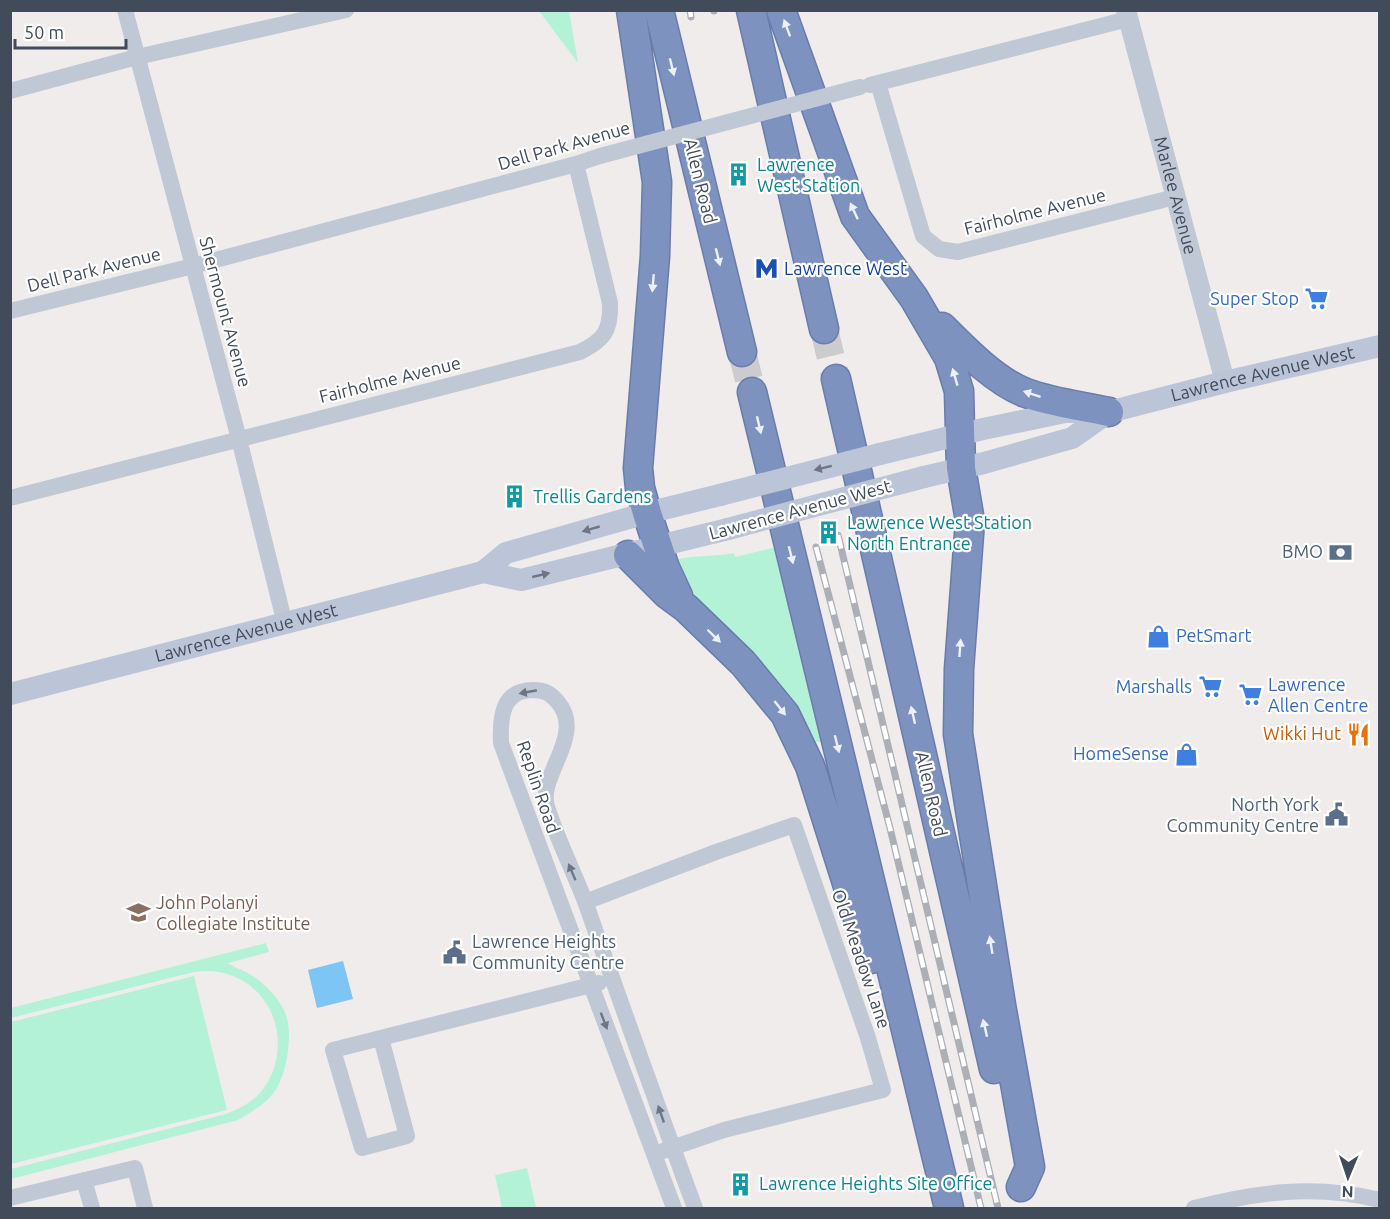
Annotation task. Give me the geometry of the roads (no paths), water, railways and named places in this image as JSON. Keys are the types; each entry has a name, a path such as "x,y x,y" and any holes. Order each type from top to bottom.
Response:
{"highway":[{"path":"631,10 657,182 655,256 638,468 640,488 658,547 672,586 686,608"},
{"name":"Allen Road","path":"658,10 741,352"},
{"path":"751,10 824,329"},
{"path":"781,10 855,216 914,298 949,358 959,392 961,468 970,521 959,669 958,735 1001,1005 1030,1167 1024,1198"},
{"path":"914,298 964,350 1002,380 1025,393 1109,412"},
{"name":"Allen Road","path":"836,379 1024,1198"},
{"path":"752,392 949,1208"},
{"path":"628,555 743,663 785,714 810,766 949,1208"}],"main road":[{"name":"Lawrence Avenue West","path":"10,694 483,572 506,553 647,513 961,435 1065,412 1109,412 1380,346"},
{"name":"Lawrence Avenue West","path":"483,572 521,580 628,555 1072,438 1109,412"}],"street":[{"name":"Shermount Avenue","path":"125,10 239,439 285,624"},
{"path":"10,91 137,57 346,10"},
{"name":"Dell Park Avenue","path":"10,311 193,266 878,83 1126,14"},
{"name":"Marlee Avenue","path":"1126,14 1225,382"},
{"name":"Fairholme Avenue","path":"878,83 923,236 939,249 958,252 1175,196"},
{"name":"Fairholme Avenue","path":"10,498 580,352 596,344 605,333 610,320 610,303 576,164"},
{"name":"Replin Road","path":"674,1209 501,743 502,710 513,697 524,690 543,690 554,698 564,711 567,733 544,798 553,827 585,902 695,1209"},
{"name":"Old Meadow Lane","path":"585,902 794,825 868,1038 883,1090 724,1130 653,1154"},
{"path":"381,1038 407,1136 362,1148 333,1050 612,980"},
{"path":"10,1198 135,1168 145,1209"},
{"path":"84,1180 92,1209"},
{"path":"1194,1209 1245,1197 1297,1190 1344,1193 1380,1200"}],"water":[{"path":"343,961 353,999 317,1008 308,970"}],"tunnel":[{"path":"824,329 836,379"},
{"path":"742,352 752,392"}],"railway":[{"path":"690,10 691,17"},
{"path":"838,535 998,1208"},
{"path":"816,547 890,828 981,1208"}],"place":[{"name":"Lawrence West Station","path":"739,175"},
{"name":"Lawrence West","path":"766,269"},
{"name":"Super Stop","path":"1317,299"},
{"name":"Trellis Gardens","path":"515,497"},
{"name":"Lawrence West Station North Entrance","path":"829,533"},
{"name":"BMO","path":"1341,552"},
{"name":"PetSmart","path":"1158,636"},
{"name":"Marshalls","path":"1210,687"},
{"name":"Lawrence Allen Centre","path":"1250,695"},
{"name":"Wikki Hut","path":"1359,734"},
{"name":"HomeSense","path":"1187,754"},
{"name":"North York Community Centre","path":"1337,815"},
{"name":"John Polanyi Collegiate Institute","path":"138,913"},
{"name":"Lawrence Heights Community Centre","path":"454,952"},
{"name":"Lawrence Heights Site Office","path":"741,1184"}]}
